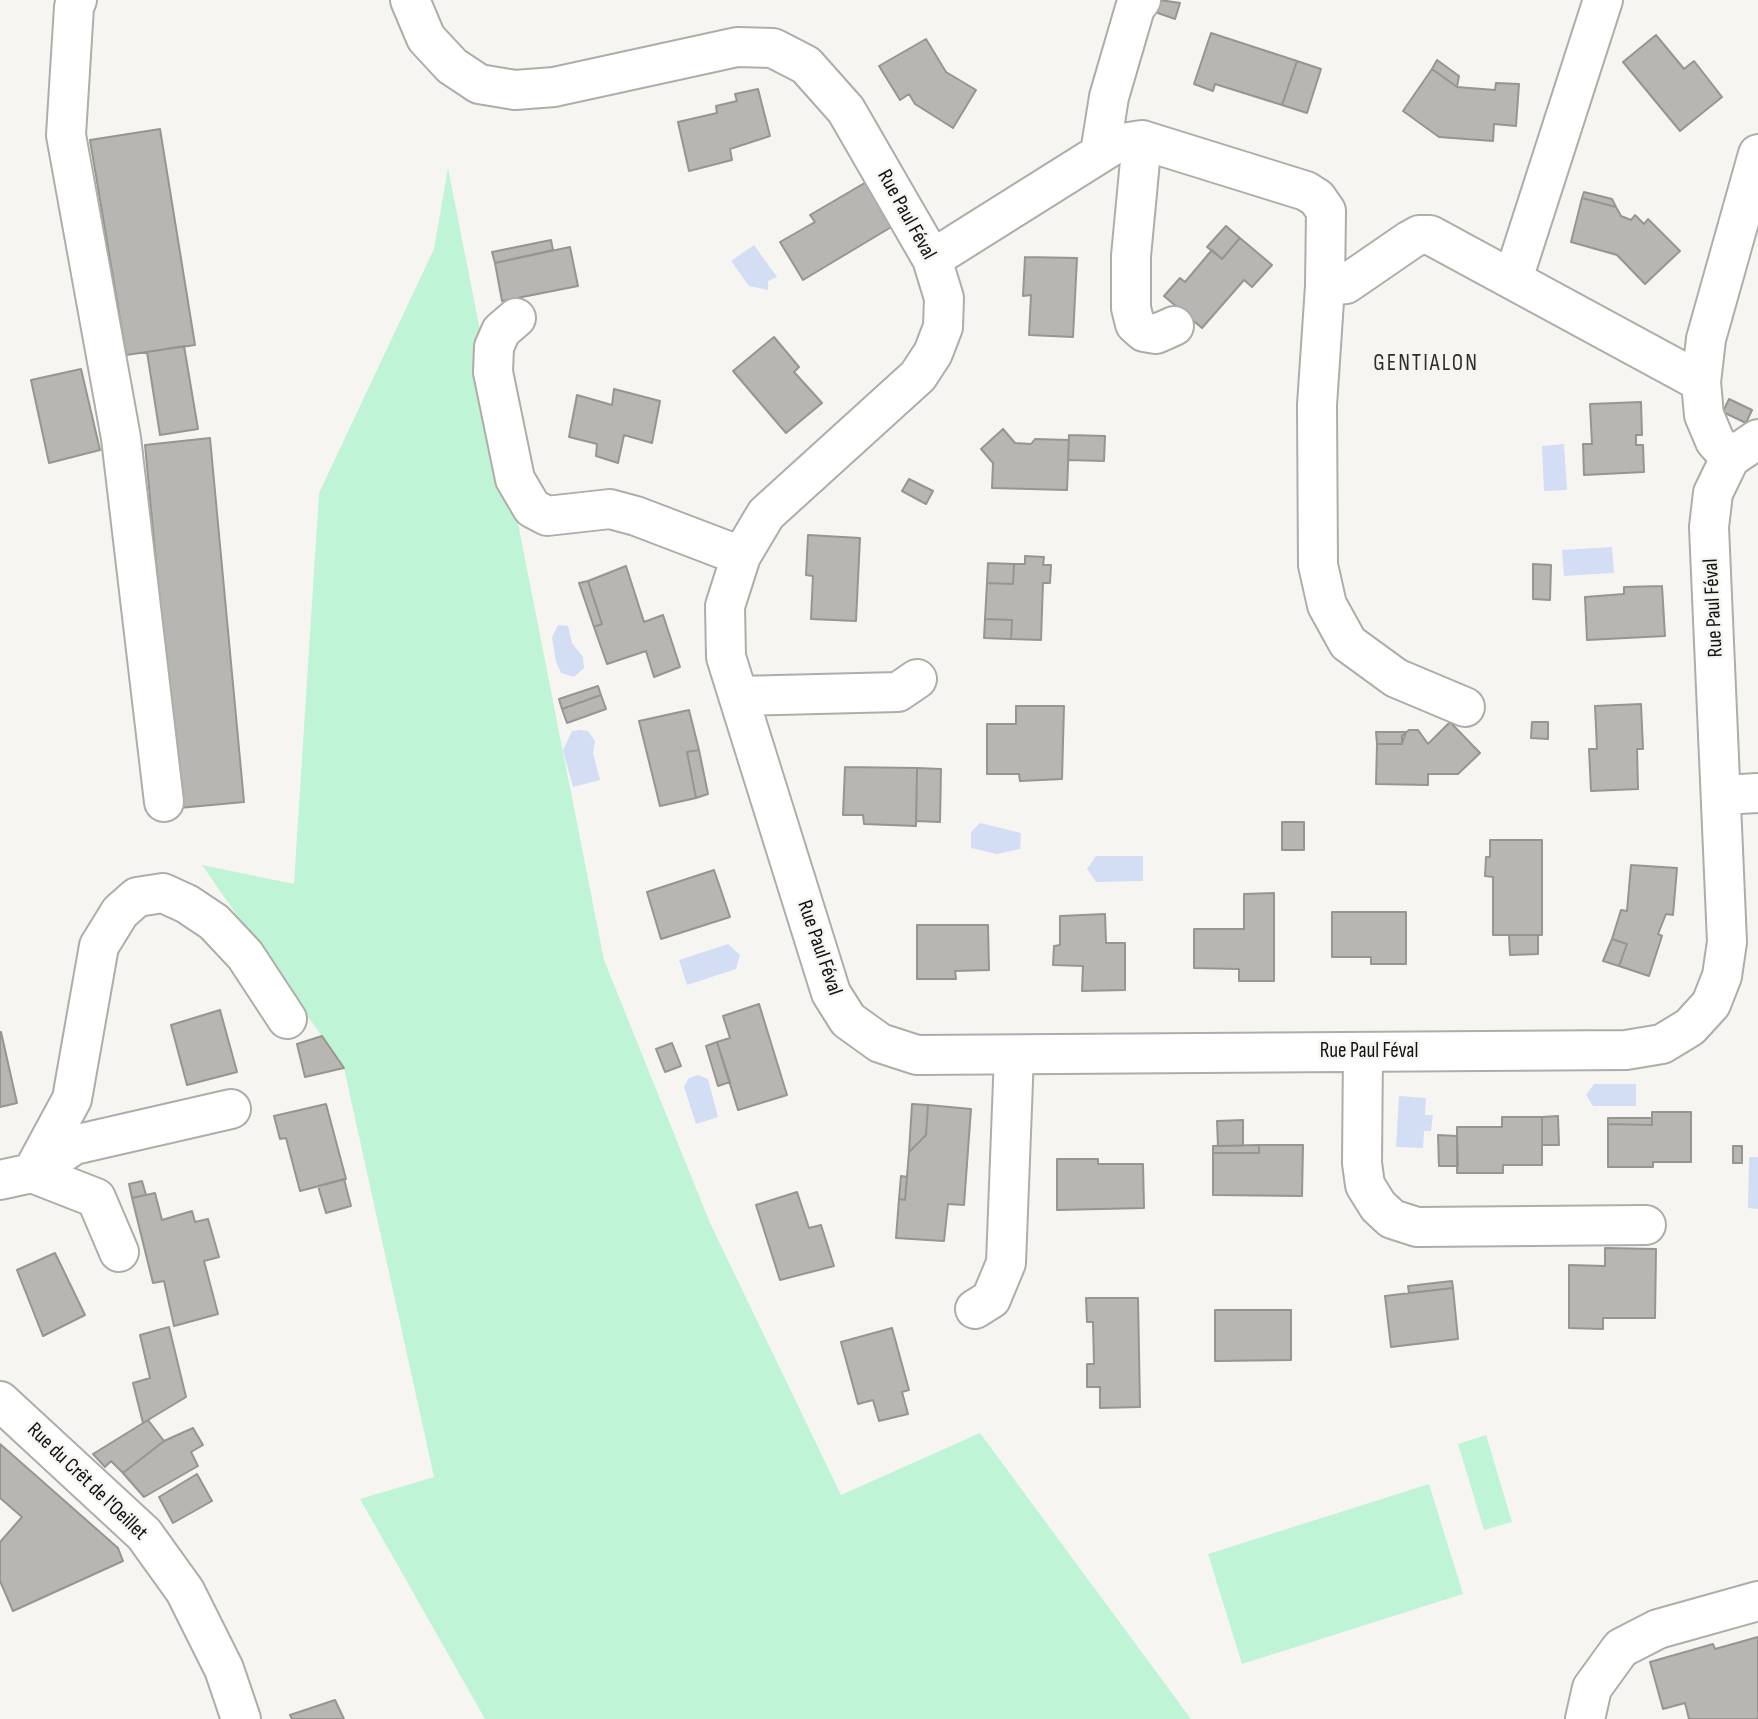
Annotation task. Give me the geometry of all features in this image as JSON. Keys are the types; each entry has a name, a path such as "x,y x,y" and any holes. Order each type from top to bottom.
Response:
{"street":[{"path":"77,0 74,7 66,135 121,438 164,802"},
{"name":"Rue Paul Féval","path":"410,0 426,38 452,66 479,84 515,90 554,87 737,47 774,48 806,65 846,110 932,259 944,298 943,327 933,353 918,376 766,514 741,556 724,606 726,657 831,993 848,1020 880,1043 917,1055 1626,1050 1662,1045 1690,1027 1712,1003 1722,976 1741,794 1709,527 1713,493 1744,449"},
{"path":"1100,153 1109,97 1135,8 1141,0"},
{"path":"1513,279 1603,0"},
{"path":"932,259 1115,144 1142,140 1306,191 1317,198 1326,211 1325,286 1317,405 1318,565 1327,605 1348,643 1395,677 1465,707"},
{"path":"1142,140 1131,256 1131,308 1135,324 1144,332 1156,334 1174,326"},
{"path":"1744,449 1715,441 1704,415 1701,382 1706,339 1758,154"},
{"path":"1325,286 1346,284 1419,235 1430,235 1701,382"},
{"path":"516,317 501,331 493,372 515,479 532,508 547,516 610,509 636,516 741,556"},
{"path":"738,696 898,692 917,679"},
{"path":"16,1177 72,1099 88,995 99,946 120,912 138,897 163,893 187,904 214,922 245,955 287,1019"},
{"path":"1363,1052 1362,1163 1365,1185 1378,1206 1392,1219 1417,1227 1646,1225"},
{"path":"975,1309 991,1298 1006,1263 1014,1055"},
{"path":"16,1177 74,1145 231,1109"},
{"path":"16,1177 96,1198 119,1252"},
{"name":"Rue du Crêt de l'Oeillet","path":"0,1401 144,1534 185,1591 224,1669 241,1719"},
{"path":"1585,1719 1592,1688 1621,1648 1658,1629 1757,1602"}],"green space":[{"path":"448,168 604,960 710,1223 841,1495 980,1433 1191,1719 485,1719 360,1499 434,1477 344,1068 202,865 294,884 319,493 434,249"},
{"path":"1486,1435 1512,1522 1484,1530 1458,1444"},
{"path":"1429,1484 1463,1594 1242,1664 1208,1554"}],"water":[{"path":"754,245 777,277 768,281 768,290 749,286 731,261"},
{"path":"1564,444 1567,490 1544,491 1542,446"},
{"path":"1612,547 1614,573 1564,576 1562,550"},
{"path":"558,625 568,626 572,643 583,657 584,668 574,677 561,673 556,662 552,637"},
{"path":"572,731 588,731 595,741 593,753 600,780 573,787 563,750"},
{"path":"980,823 1021,833 1020,849 997,854 971,848 971,832"},
{"path":"1096,856 1143,856 1143,881 1096,882 1087,869"},
{"path":"728,944 740,955 736,969 687,985 679,960"},
{"path":"698,1075 708,1079 718,1117 696,1124 684,1087 689,1078"},
{"path":"1594,1084 1636,1084 1636,1106 1593,1106 1586,1095"},
{"path":"1399,1096 1426,1098 1425,1115 1433,1115 1431,1131 1424,1131 1423,1148 1396,1147"},
{"path":"1749,1157 1758,1157 1758,1209 1748,1208"}],"building":[{"path":"1160,0 1180,3 1175,19 1155,12"},
{"path":"1211,33 1297,61 1282,105 1215,84 1213,91 1194,84"},
{"path":"1656,35 1684,69 1694,61 1722,97 1680,131 1623,62"},
{"path":"926,39 946,72 976,90 953,128 915,104 909,94 900,100 879,66"},
{"path":"1437,60 1459,76 1457,87 1432,69"},
{"path":"1297,61 1321,69 1307,113 1282,105"},
{"path":"1432,69 1457,87 1495,90 1496,83 1519,84 1516,126 1494,124 1493,141 1439,137 1403,111"},
{"path":"758,89 770,136 730,149 732,160 689,171 678,122 717,113 716,106 737,101 735,94"},
{"path":"160,129 195,345 126,355 90,140"},
{"path":"868,181 893,226 803,280 780,242 815,222 810,215"},
{"path":"1584,192 1612,199 1616,207 1582,198"},
{"path":"1582,198 1616,207 1621,216 1631,220 1635,215 1644,224 1648,219 1680,251 1645,284 1617,255 1571,242"},
{"path":"1226,226 1240,238 1222,259 1207,247"},
{"path":"1240,238 1272,265 1252,287 1244,280 1202,328 1164,296 1180,278 1185,282 1212,250 1222,259"},
{"path":"551,240 553,250 495,263 492,252"},
{"path":"570,247 578,286 502,301 495,263"},
{"path":"1025,257 1077,258 1073,337 1029,335 1031,295 1023,296"},
{"path":"774,337 799,367 794,372 822,403 786,433 733,371"},
{"path":"184,346 198,429 160,435 147,352"},
{"path":"81,369 100,450 49,463 31,380"},
{"path":"614,389 660,401 652,443 624,435 618,463 596,456 597,444 569,437 577,395 612,405"},
{"path":"1729,399 1752,410 1746,423 1723,412"},
{"path":"1641,402 1642,435 1636,435 1636,445 1643,445 1644,472 1584,475 1583,444 1592,444 1590,404"},
{"path":"1003,429 1015,443 1031,444 1035,439 1069,440 1067,490 992,488 993,463 981,449"},
{"path":"1069,435 1105,436 1104,461 1068,460"},
{"path":"210,438 244,802 179,808 145,445"},
{"path":"909,479 933,491 926,504 902,491"},
{"path":"808,535 860,538 856,621 811,619 813,576 806,575"},
{"path":"1025,556 1044,557 1043,565 1051,565 1050,583 1043,583 1041,640 1011,639 1012,620 985,619 987,583 1013,584 1014,564 1025,564"},
{"path":"988,563 1014,564 1013,584 987,583"},
{"path":"1533,564 1551,565 1550,600 1533,599"},
{"path":"626,566 644,622 663,615 680,667 654,677 646,651 607,664 594,627 602,624 588,581"},
{"path":"588,581 602,624 594,627 579,583"},
{"path":"1662,586 1665,636 1587,640 1585,597 1624,594 1624,587"},
{"path":"985,619 1012,620 1011,639 984,638"},
{"path":"598,686 601,695 562,709 559,699"},
{"path":"601,695 606,709 567,723 562,709"},
{"path":"1641,704 1643,749 1637,749 1638,789 1591,791 1589,749 1597,749 1595,706"},
{"path":"1016,706 1064,706 1062,779 1020,781 1019,774 987,774 987,724 1016,724"},
{"path":"689,710 699,750 687,752 696,798 660,806 639,721"},
{"path":"1450,722 1480,753 1458,774 1428,774 1428,785 1376,784 1377,744 1402,744 1402,736 1409,730 1418,730 1428,744"},
{"path":"1532,722 1548,722 1548,739 1531,738"},
{"path":"1376,732 1406,732 1402,744 1377,744"},
{"path":"699,750 708,794 696,798 687,752"},
{"path":"845,767 917,768 916,826 864,824 863,815 843,815"},
{"path":"917,768 941,769 940,822 916,821"},
{"path":"1282,822 1304,822 1304,850 1282,850"},
{"path":"1490,840 1542,840 1542,935 1493,935 1493,877 1485,876 1486,857 1490,857"},
{"path":"1631,865 1677,868 1673,915 1666,914 1658,934 1662,936 1649,976 1619,966 1627,944 1612,939 1621,910 1627,911"},
{"path":"714,870 730,917 661,939 647,892"},
{"path":"1274,893 1274,981 1239,981 1239,969 1194,968 1194,929 1244,929 1244,894"},
{"path":"1332,912 1406,912 1406,964 1371,964 1371,957 1332,957"},
{"path":"1105,914 1106,943 1125,943 1125,990 1082,991 1083,966 1053,965 1054,946 1060,945 1060,916"},
{"path":"917,925 988,925 989,970 955,971 956,979 917,979"},
{"path":"1509,935 1538,935 1538,954 1510,955"},
{"path":"1612,939 1627,944 1619,966 1603,961"},
{"path":"759,1004 787,1095 738,1110 717,1042 730,1038 723,1016"},
{"path":"220,1010 237,1072 187,1085 171,1025"},
{"path":"0,1032 17,1103 0,1107"},
{"path":"322,1036 344,1068 305,1077 297,1044"},
{"path":"717,1042 730,1082 718,1086 706,1046"},
{"path":"672,1043 681,1066 665,1072 656,1049"},
{"path":"326,1104 346,1179 300,1191 286,1138 280,1139 274,1116"},
{"path":"912,1104 928,1105 926,1135 909,1152"},
{"path":"928,1105 971,1109 964,1205 948,1204 944,1241 896,1238 899,1199 905,1200 909,1152 926,1135"},
{"path":"1652,1112 1691,1112 1691,1162 1653,1162 1653,1167 1608,1167 1608,1124 1652,1125"},
{"path":"1558,1116 1559,1145 1542,1145 1542,1117"},
{"path":"1502,1117 1542,1117 1542,1165 1503,1165 1503,1173 1457,1173 1457,1127 1502,1127"},
{"path":"1608,1118 1652,1118 1652,1125 1608,1124"},
{"path":"1243,1120 1243,1146 1218,1146 1217,1121"},
{"path":"1438,1135 1457,1136 1458,1166 1439,1166"},
{"path":"1259,1145 1259,1153 1213,1153 1213,1146"},
{"path":"1259,1145 1303,1145 1302,1196 1213,1195 1213,1153 1259,1153"},
{"path":"1733,1146 1742,1146 1742,1163 1733,1163"},
{"path":"1057,1159 1098,1159 1098,1164 1143,1164 1144,1208 1057,1210"},
{"path":"901,1176 907,1177 905,1200 899,1199"},
{"path":"344,1179 351,1206 326,1213 318,1186"},
{"path":"142,1181 146,1195 132,1198 129,1184"},
{"path":"797,1192 809,1228 821,1225 834,1266 780,1280 756,1205"},
{"path":"155,1193 162,1220 192,1211 195,1222 208,1219 219,1257 204,1261 218,1314 174,1326 164,1281 153,1283 132,1198"},
{"path":"1605,1248 1656,1249 1655,1318 1603,1318 1603,1329 1569,1328 1569,1265 1605,1266"},
{"path":"55,1253 85,1315 43,1336 17,1270"},
{"path":"1452,1281 1453,1288 1409,1293 1408,1286"},
{"path":"1453,1288 1458,1339 1391,1347 1385,1296"},
{"path":"1086,1298 1138,1298 1140,1407 1100,1408 1100,1387 1087,1387 1087,1364 1094,1364 1093,1322 1087,1322"},
{"path":"1215,1310 1291,1310 1291,1360 1215,1361"},
{"path":"169,1327 186,1397 143,1423 133,1383 150,1378 140,1335"},
{"path":"892,1328 909,1390 902,1392 908,1414 879,1421 873,1400 858,1404 841,1342"},
{"path":"148,1420 164,1441 123,1473 111,1461 105,1467 93,1454"},
{"path":"193,1428 203,1445 191,1452 198,1466 144,1497 123,1473 164,1441"},
{"path":"0,1444 118,1548 123,1561 13,1611 0,1581 0,1542 22,1517 0,1498"},
{"path":"197,1474 212,1501 173,1523 159,1497"},
{"path":"1758,1637 1758,1719 1689,1719 1685,1703 1663,1709 1650,1662 1713,1644 1715,1649"},
{"path":"335,1700 344,1719 292,1719 290,1715"}],"district":[{"name":"GENTIALON","path":"1426,364"}]}
